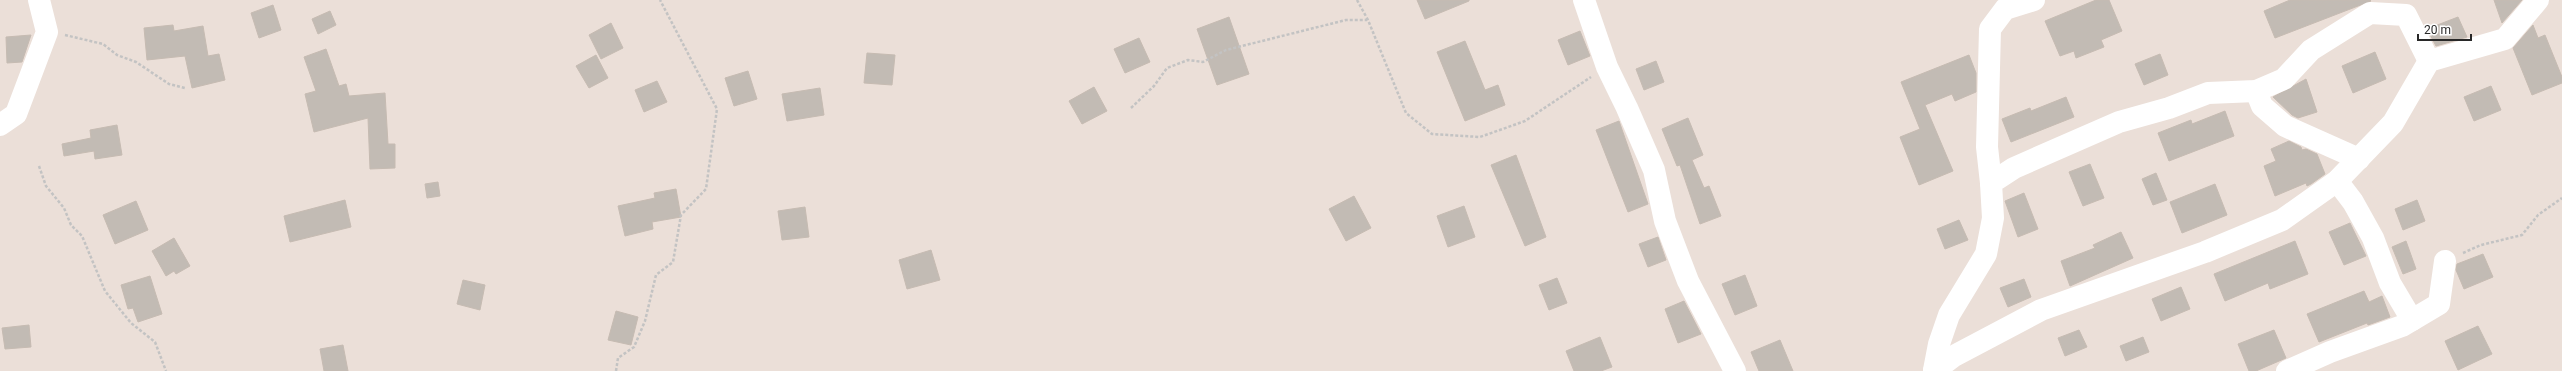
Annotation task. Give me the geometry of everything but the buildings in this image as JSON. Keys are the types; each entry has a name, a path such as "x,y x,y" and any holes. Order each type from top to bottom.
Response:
{"street":[{"path":"0,125 16,114 46,32 39,0"},
{"path":"1584,0 1607,67 1654,170 1665,221 1688,281 1735,371"},
{"path":"1934,371 1939,344 1949,315 1986,254 1993,218 1987,147 1990,29 2005,9 2034,0"},
{"path":"1934,371 1954,356 2041,310 2205,252 2282,220 2337,181 2392,123 2428,60 2505,39 2538,0"},
{"path":"1990,183 2014,168 2119,122 2169,108 2208,93 2256,91 2284,79 2311,50 2370,6 2406,15 2428,60"},
{"path":"2256,91 2262,106 2285,126 2359,159"},
{"path":"2337,181 2353,202 2373,238 2390,283 2412,320"},
{"path":"2286,371 2412,320 2439,304 2444,261"}],"path":[{"path":"616,371 618,358 634,347 645,321 656,275 673,262 681,215 706,189 718,109 660,0"},
{"path":"1357,0 1368,20 1406,113 1432,134 1480,136 1525,121 1607,67"},
{"path":"1131,108 1154,86 1167,68 1188,60 1202,62 1226,50 1346,20 1368,20"},
{"path":"46,32 86,38 103,44 117,55 136,62 169,84 185,88"},
{"path":"39,166 46,186 64,208 72,225 82,236 105,291 131,323 155,342 166,371"},
{"path":"2444,261 2481,245 2522,235 2538,214 2562,198"}]}
